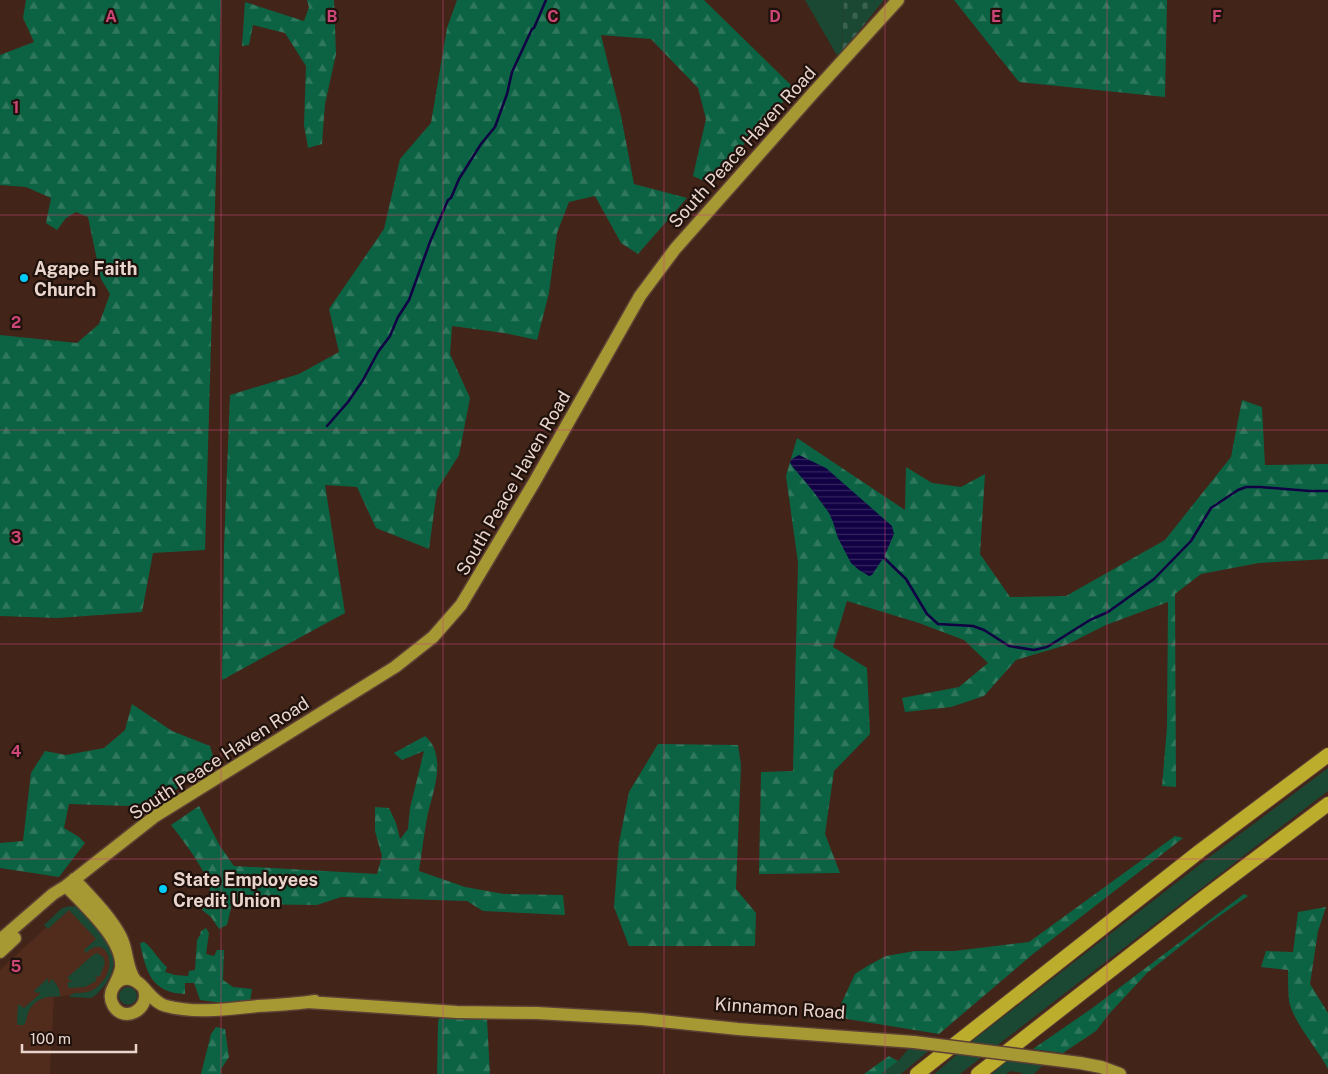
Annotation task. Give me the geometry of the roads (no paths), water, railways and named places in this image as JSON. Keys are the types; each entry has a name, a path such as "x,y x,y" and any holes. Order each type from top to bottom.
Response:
{"highway":[{"path":"917,1074 1192,857 1328,755"},
{"path":"978,1074 1206,896 1328,804"}],"main road":[{"name":"South Peace Haven Road","path":"0,940 53,894 70,883 154,817 395,667 433,637 461,605 535,481 640,296 674,249 898,0"},
{"name":"South Peace Haven Road","path":"0,952 70,883"},
{"path":"70,883 119,933 125,947 132,975 140,985 145,998 140,1009"},
{"name":"Kinnamon Road","path":"70,883 116,945 121,967 110,998 116,1009 126,1014 140,1009 179,1014 190,1011 307,1002 457,1012 688,1019 808,1026 875,1034 914,1042 1080,1063 1101,1067 1120,1074"},
{"path":"114,986 124,980 140,985"},
{"name":"Kinnamon Road","path":"140,985 160,1004 190,1011"}],"waterway":[{"path":"327,426 348,402 363,380 409,300 430,242 448,200 451,198 459,179 481,144 495,127 507,94 512,72 546,0"},
{"path":"881,555 906,579 927,614 938,624 973,626 984,630 1009,646 1034,650 1047,647 1090,620 1108,612 1154,579 1191,541 1211,508 1238,490 1246,487 1260,487 1328,491"}],"place":[{"name":"Agape Faith Church","path":"24,278"},
{"name":"State Employees Credit Union","path":"163,889"}]}
